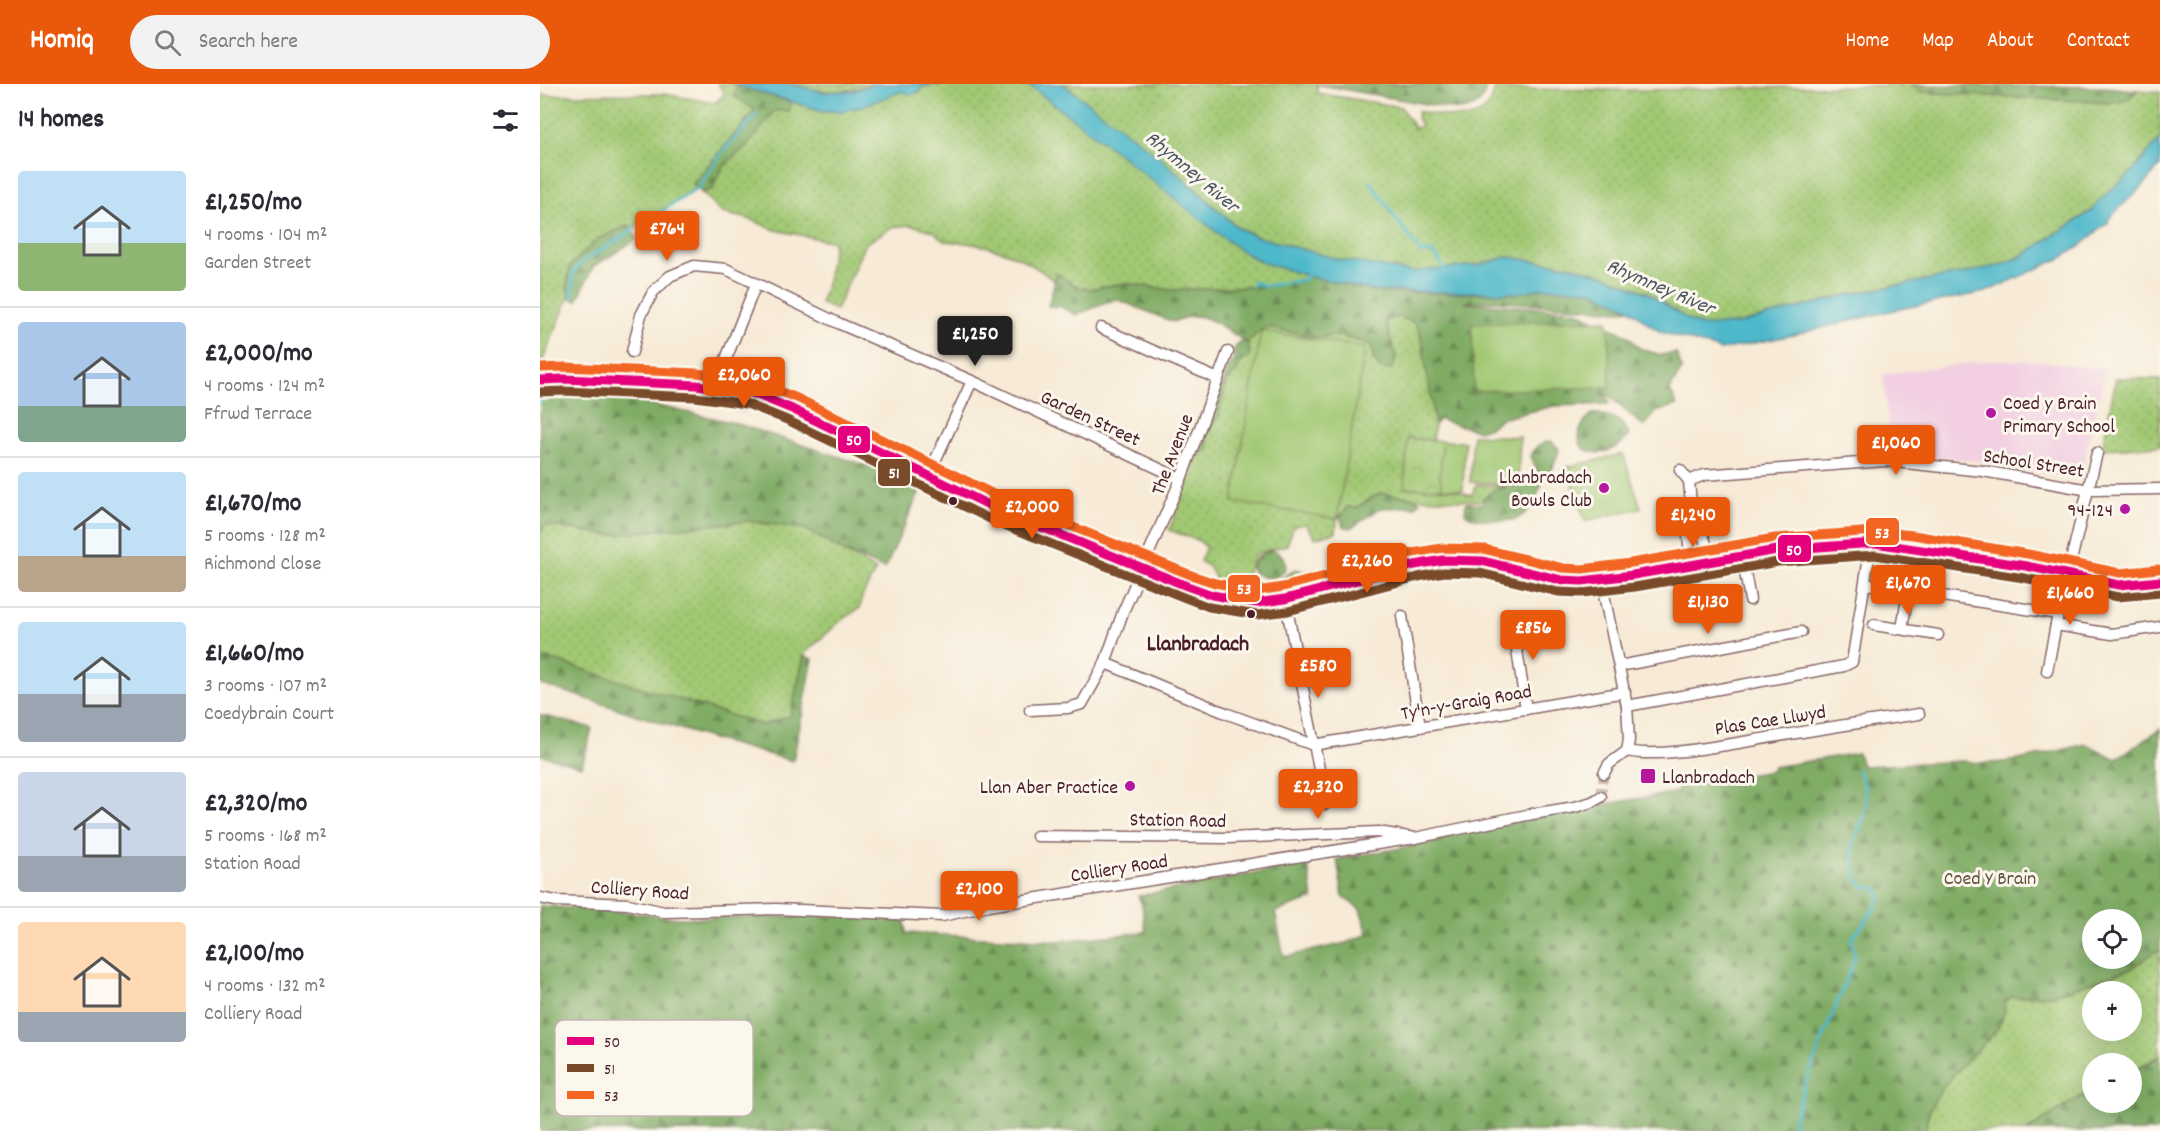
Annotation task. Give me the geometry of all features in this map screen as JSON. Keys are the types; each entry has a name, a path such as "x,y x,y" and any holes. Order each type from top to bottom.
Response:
{"street":[{"name":"Garden Street","path":"632,352 642,315 653,292 670,276 694,266 726,268 840,324 972,381 1181,479"},
{"path":"724,364 756,284"},
{"path":"1101,327 1218,380"},
{"name":"The Avenue","path":"1030,710 1068,708 1082,704 1105,663 1123,612 1181,479 1228,351"},
{"path":"540,380 696,385 750,392 792,409 997,509 1196,589 1242,602 1257,603 1285,599 1415,564 1443,560 1482,561 1561,580 1601,580 1742,556 1805,548 1871,544 1911,547 2119,585 2160,581"},
{"path":"932,477 972,381"},
{"path":"2047,671 2097,453"},
{"name":"School Street","path":"1689,481 1704,475 1885,461 1983,471 2089,490 2160,489"},
{"path":"1680,470 1689,481 1692,517 1688,530 1693,565"},
{"path":"1692,517 1697,518 1702,526 1712,561"},
{"path":"1627,706 1844,666 1852,662 1871,544"},
{"path":"1742,556 1750,600"},
{"path":"1601,580 1625,692 1629,740 1627,751 1609,764 1605,773"},
{"path":"1866,584 2057,620 2112,634 2160,627"},
{"path":"1902,629 1908,591"},
{"path":"1285,599 1326,804"},
{"path":"1402,616 1420,727"},
{"path":"1512,617 1526,709"},
{"path":"1874,625 1938,635"},
{"path":"1619,666 1801,632"},
{"path":"1105,663 1228,714 1313,745"},
{"name":"Ty'n-y-Graig Road","path":"1313,745 1625,692"},
{"name":"Plas Cae Llwyd","path":"1627,751 1652,753 1712,747 1918,714"},
{"name":"Station Road","path":"1037,836 1266,838 1378,832 1415,838 1575,807 1601,797"},
{"name":"Colliery Road","path":"540,898 556,901 628,904 664,912 776,909 942,916 999,904 1415,838"}],"shaded area":[{"name":"Coed y Brain Primary School","path":"1996,360 2039,361 2105,369 2081,478 1985,462 1891,451 1883,374"}],"green space":[{"path":"718,84 732,84 823,111 842,111 903,91 919,92 921,87 945,84 1030,86 1245,253 1261,262 1308,276 1303,280 1265,286 1171,290 1126,283 1090,289 1077,287 1057,274 1054,281 1029,263 1002,251 974,244 944,241 933,231 911,225 892,227 865,244 836,310 820,303 826,287 834,242 775,230 749,219 722,213 697,188 581,263 572,297 568,299 543,360 540,360 540,95 665,94 714,103 725,94"},
{"path":"789,84 873,84 831,91"},
{"path":"1063,84 1314,84 1317,85 1317,93 1401,107 1415,129 1421,125 1417,118 1418,111 1453,117 1475,115 1484,110 1490,102 1494,89 1643,90 1911,85 1920,92 2113,103 2127,100 2138,90 2160,92 2160,139 2132,172 2101,199 2093,210 2022,256 2004,264 1855,293 1737,324 1701,326 1650,294 1604,275 1571,266 1507,257 1478,265 1411,272 1337,259 1255,236 1238,228 1174,170"},
{"path":"1314,84 1486,85 1482,100 1475,106 1459,110"},
{"path":"1911,85 2103,87 2138,90 2127,100 2113,103 1920,92"},
{"path":"740,86 790,102 790,111 774,111 752,140 725,166 713,189 702,193 693,184 755,110 733,95"},
{"path":"629,225 637,239 593,267 577,301 570,298 567,286 570,266 598,239"},
{"path":"1057,273 1077,287 1090,289 1126,283 1171,290 1265,286 1303,280 1308,276 1375,291 1517,293 1544,288 1591,290 1629,309 1620,311 1493,301 1463,302 1576,311 1628,336 1639,348 1660,355 1676,353 1682,369 1670,390 1677,405 1656,412 1644,427 1609,396 1602,394 1608,399 1609,404 1554,406 1500,419 1492,426 1479,431 1441,418 1435,424 1421,335 1415,323 1400,317 1385,320 1396,357 1391,370 1380,368 1373,358 1372,345 1342,336 1313,337 1267,327 1258,332 1248,343 1250,356 1241,362 1236,372 1225,384 1219,415 1206,436 1209,448 1201,454 1194,453 1201,428 1211,421 1207,411 1218,400 1215,392 1223,384 1225,372 1234,361 1234,349 1240,342 1246,342 1212,320 1203,317 1195,316 1173,322 1116,299 1076,315 1061,307 1048,306"},
{"path":"1400,317 1415,323 1420,336 1431,380 1434,412 1433,440 1408,438 1404,487 1452,489 1472,495 1476,485 1507,486 1494,490 1481,501 1416,498 1380,493 1356,508 1348,507 1337,519 1336,532 1315,538 1306,524 1294,526 1287,545 1255,554 1245,579 1224,582 1218,586 1211,585 1215,577 1210,568 1200,561 1206,547 1199,541 1169,530 1196,459 1209,448 1206,436 1213,427 1225,384 1236,372 1248,343 1258,332 1267,327 1313,337 1342,336 1372,345 1373,358 1396,357 1385,319"},
{"path":"1608,320 1610,387 1474,391 1472,324"},
{"path":"1261,331 1365,348 1337,519 1233,502"},
{"path":"2116,378 2160,379 2160,446 2102,449"},
{"path":"591,391 735,423 923,484 885,569 843,551 805,529 748,521 609,535 546,525 540,531 540,392"},
{"path":"1592,414 1609,416 1623,424 1629,434 1627,438 1608,451 1597,453 1585,449 1579,440 1579,434 1587,418"},
{"path":"1473,435 1520,437 1518,485 1470,482"},
{"path":"1408,438 1443,441 1440,476 1442,488 1404,488"},
{"path":"1443,441 1465,442 1463,490 1442,488 1440,476"},
{"path":"1551,441 1559,449 1550,479 1538,473 1531,456 1539,445"},
{"name":"Llanbradach Bowls Club","path":"1623,454 1641,508 1585,521 1567,467"},
{"path":"1544,480 1528,510 1518,519 1485,520 1465,513 1466,503 1483,504 1483,498 1494,490"},
{"path":"1380,493 1416,498 1420,502 1415,507 1381,508 1351,528 1343,526 1340,517 1348,507 1356,508"},
{"path":"748,521 805,529 876,570 862,597 860,608 844,618 805,653 800,682 790,716 762,725 540,657 540,531 546,525 609,535"},
{"path":"1271,550 1282,556 1286,568 1282,573 1271,578 1253,572 1251,566 1258,556"},
{"path":"1296,569 1311,573 1313,581 1297,587 1281,584 1283,577"},
{"path":"540,656 762,725 790,716 804,656 813,659 793,761 709,738 540,684"},
{"path":"540,715 592,728 582,766 540,755"},
{"name":"Coed Y Brain","path":"2160,729 2160,951 2142,961 2142,909 2082,909 2082,969 2130,969 2095,981 2082,981 2082,985 2052,995 2012,997 2005,1002 2000,1025 1943,1088 1929,1112 1925,1131 540,1131 540,906 608,910 679,918 850,916 905,921 906,933 1058,941 1146,932 1142,905 1138,896 1308,863 1313,899 1275,912 1284,957 1346,943 1368,934 1360,909 1343,897 1337,859 1407,847 1587,807 1678,792 1678,786 1772,771 1773,767 1858,753 1862,766 1964,761 1994,763 2087,744 2116,759"},
{"path":"2155,951 2160,951 2160,1056 2142,1066 2142,1053 2082,1053 2082,1096 2027,1131 1925,1131 1929,1112 1943,1088 2000,1025 2005,1002 2012,997 2052,995 2082,985 2082,1041 2142,1041 2142,981 2095,981 2129,969 2142,969 2142,960"},
{"path":"2160,1056 2160,1131 2027,1131 2082,1096 2082,1113 2142,1113 2142,1066"}],"water":[{"path":"732,84 789,84 823,92 853,91 873,84 945,84 922,87 919,92 909,95 903,91 842,111 823,111"},
{"path":"1009,84 1063,84 1157,155 1238,228 1255,236 1337,259 1411,272 1478,265 1507,257 1571,266 1604,275 1650,294 1701,326 1737,324 1855,293 2004,264 2022,256 2093,210 2101,199 2132,172 2160,139 2160,166 2142,187 2109,218 2108,224 2082,245 2063,257 1986,292 1894,310 1721,350 1661,332 1630,309 1591,290 1544,288 1517,293 1375,291 1308,276 1261,262 1221,236 1030,86"}],"waterway":[{"path":"572,297 573,273 581,263 698,188 721,153 757,114"},
{"path":"1370,182 1421,253 1431,252 1438,258 1445,270"},
{"path":"1253,286 1255,282 1265,286 1303,280 1308,276"},
{"path":"540,403 544,391"},
{"path":"1790,1131 1806,1081 1855,958 1851,940 1876,907 1880,896 1876,888 1864,887 1856,878 1853,844 1867,809 1865,787 1858,770"}],"tunnel":[{"path":"1601,797 1604,773"}],"transit line":[{"name":"53","path":"540,368 697,373 754,381 797,398 1002,498 1191,575 1215,583 1257,591 1283,587 1412,553 1442,548 1484,549 1563,568 1582,569 1631,563 1775,538 1875,531 2028,554 2120,573 2158,569"},
{"name":"50","path":"540,380 696,385 750,392 792,409 997,509 1187,586 1212,595 1257,603 1285,599 1415,565 1443,560 1482,561 1561,580 1582,581 1633,575 1777,550 1875,543 2026,566 2119,585 2160,581"},
{"name":"51","path":"540,392 695,397 747,404 787,420 992,520 1209,607 1257,615 1288,611 1444,572 1480,573 1558,592 1582,593 1635,587 1778,562 1875,555 2024,578 2118,597 2160,593"}],"place":[{"name":"Coed y Brain Primary School","path":"1991,413"},
{"name":"Llanbradach Bowls Club","path":"1604,488"},
{"name":"94-124","path":"2125,509"},
{"name":"Llanbradach","path":"1648,776"},
{"name":"Llan Aber Practice","path":"1130,786"}],"district":[{"name":"Llanbradach","path":"1198,642"}],"water label":[{"name":"Rhymney River","path":"1193,171"},
{"name":"Rhymney River","path":"1661,286"}]}
